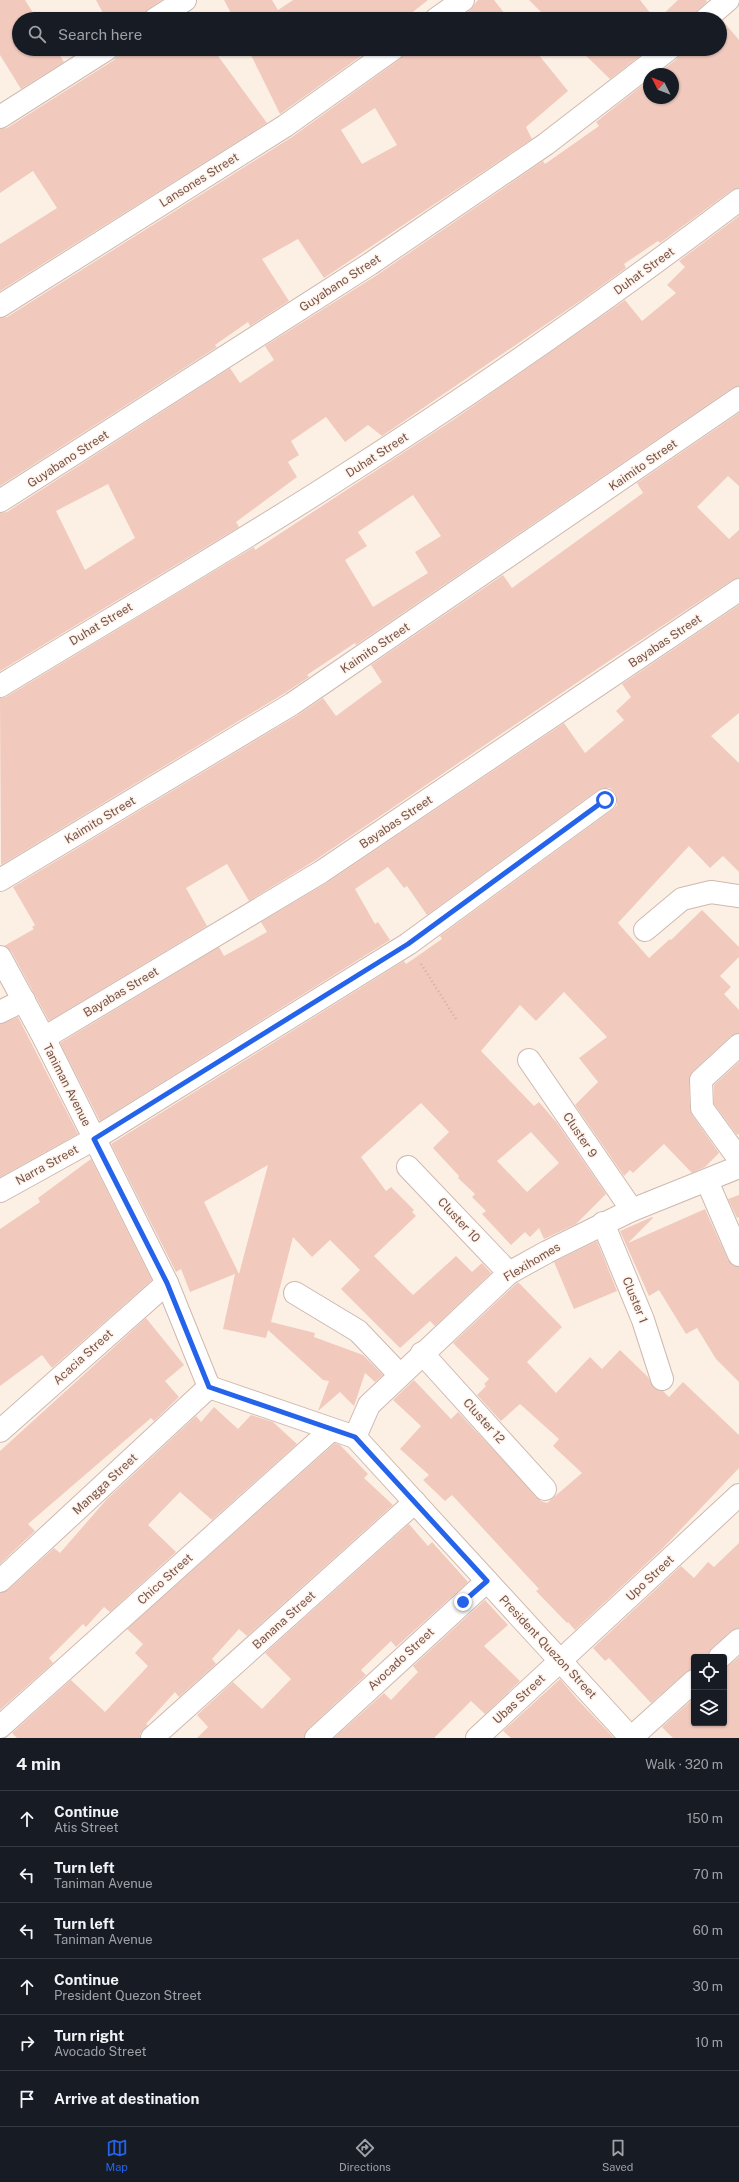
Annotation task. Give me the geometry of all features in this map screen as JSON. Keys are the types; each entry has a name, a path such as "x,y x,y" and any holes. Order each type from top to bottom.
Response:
{"street":[{"path":"165,12 185,0"},
{"path":"446,12 463,0"},
{"path":"714,12 728,0"},
{"path":"0,117 96,56"},
{"name":"Lansones Street","path":"0,306 285,126 383,56"},
{"name":"Guyabano Street","path":"0,501 370,264 546,144 660,56"},
{"name":"Duhat Street","path":"0,686 357,468 468,395 630,282 739,200"},
{"name":"Kaimito Street","path":"0,880 292,704 739,398"},
{"name":"Bayabas Street","path":"44,1038 321,872 739,590"},
{"name":"Narra Street","path":"0,1191 94,1139 408,944 605,800"},
{"path":"645,930 682,899 711,892 739,896"},
{"name":"Taniman Avenue","path":"0,957 44,1038 167,1283 209,1387"},
{"path":"0,1012 24,1000"},
{"path":"739,1045 701,1080 702,1108 739,1159"},
{"name":"Cluster 9","path":"529,1060 632,1210"},
{"name":"Cluster 10","path":"408,1167 509,1273"},
{"name":"Flexihomes","path":"355,1437 369,1405 399,1374 509,1273 603,1223 739,1167"},
{"path":"0,1207 29,1175"},
{"path":"707,1181 739,1255"},
{"name":"Cluster 1","path":"603,1223 643,1320 662,1379"},
{"name":"Acacia Street","path":"0,1430 167,1283"},
{"path":"295,1293 358,1331 399,1374"},
{"name":"Cluster 12","path":"422,1353 545,1490"},
{"path":"209,1387 355,1437 415,1502"},
{"name":"Mangga Street","path":"0,1581 209,1387"},
{"name":"Chico Street","path":"0,1727 331,1430"},
{"name":"Upo Street","path":"560,1660 739,1495"},
{"name":"President Quezon Street","path":"415,1502 631,1738"},
{"name":"Banana Street","path":"152,1738 415,1502"},
{"name":"Avocado Street","path":"316,1738 487,1581"},
{"path":"723,1654 739,1640"},
{"name":"Ubas Street","path":"477,1738 560,1660"},
{"path":"631,1738 691,1683"}],"path":[{"path":"408,944 456,1019"}],"building":[{"path":"0,0 25,0 33,12 12,12 12,56 60,56 64,62 21,89 0,55"},
{"path":"96,0 162,0 148,9 146,12 102,12"},
{"path":"224,0 272,0 278,10 293,0 428,0 413,12 230,12"},
{"path":"478,0 494,0 503,12 467,12"},
{"path":"529,0 640,0 649,12 541,12"},
{"path":"678,0 706,0 707,2 697,12 665,12"},
{"path":"727,26 739,40 739,188 732,190 660,243 658,241 624,264 626,268 586,297 382,436 368,425 345,442 326,417 291,441 299,455 288,462 297,477 236,522 239,527 0,671 0,513 7,512 230,368 240,383 274,360 265,346 377,275 543,161 545,164 599,126 596,122 643,85 643,104 679,104 679,68 665,68 677,59 678,56 727,56","holes":["108,484 135,538 85,570 56,511"]},
{"path":"117,56 218,56 267,123 0,291 0,244 57,208 33,171 0,193 0,129 7,128 114,60"},
{"path":"251,56 361,56 280,114"},
{"path":"402,56 540,56 568,91 526,127 532,139 324,278 298,239 262,259 289,301 250,326 248,322 215,345 217,347 0,486 0,318 7,317 292,137 400,59","holes":["375,108 397,145 362,164 341,130"]},
{"path":"586,56 640,56 610,79"},
{"path":"739,216 739,386 732,388 356,645 355,643 307,675 309,677 285,693 1,865 0,698 6,697 254,547 255,550 453,420 625,300 642,321 676,293 667,285 685,267 679,261","holes":["413,495 441,536 415,552 428,573 373,607 345,560 367,546 358,532"]},
{"path":"739,413 739,486 728,476 697,507 729,539 739,530 739,578 732,580 606,663 314,861 249,901 227,864 186,888 207,926 49,1021 11,951 4,946 34,929 32,927 35,925 13,887 298,715 323,698 336,716 382,682 371,665 503,575 512,588 643,493 637,483"},
{"path":"739,605 739,713 711,736 739,763 739,872 723,856 710,868 689,846 618,923 649,958 670,939 671,940 702,910 739,947 739,957 720,976 731,987 724,994 739,1010 739,1033 731,1036 693,1071 689,1080 690,1108 692,1115 719,1153 705,1167 692,1173 664,1144 633,1173 630,1170 624,1176 575,1105 598,1082 579,1058 607,1037 564,992 536,1021 520,1005 481,1051 534,1106 539,1102 557,1123 606,1194 576,1224 544,1239 539,1228 530,1237 525,1232 511,1245 482,1214 486,1211 472,1197 475,1194 458,1178 459,1176 433,1148 449,1132 421,1103 361,1157 386,1191 391,1187 414,1210 412,1212 416,1216 374,1256 413,1295 456,1256 472,1272 482,1263 491,1273 435,1326 430,1321 400,1348 341,1289 360,1270 330,1240 312,1257 293,1237 271,1322 315,1333 314,1337 363,1355 383,1375 375,1382 365,1373 354,1406 340,1392 318,1411 329,1381 323,1380 268,1330 266,1338 223,1329 235,1274 190,1292 181,1269 176,1272 111,1144 404,961 406,964 442,939 440,936 612,810 617,805 615,793 610,788 598,790 427,915 407,886 404,888 388,867 355,889 375,924 378,922 390,940 100,1121 60,1043 219,947 224,956 267,932 261,922 328,882 564,723 585,753 624,720 616,711 631,697 622,684","holes":["531,1132 559,1163 527,1192 497,1161","268,1165 239,1274 204,1202"]},
{"path":"18,1017 78,1134 0,1177 0,1024"},
{"path":"739,1062 739,1134 737,1135 714,1104 714,1085"},
{"path":"91,1159 152,1280 52,1368 42,1355 0,1386 0,1229 40,1202 38,1198"},
{"path":"739,1195 739,1217 737,1218 728,1199"},
{"path":"705,1209 728,1260 732,1265 739,1267 739,1382 716,1359 697,1328 686,1334 659,1290 649,1296 620,1231 652,1217 653,1218 628,1243"},
{"path":"597,1241 617,1291 574,1309 554,1262"},
{"path":"518,1282 562,1327 527,1362 556,1393 590,1357 602,1369 620,1350 648,1377 654,1388 663,1391 669,1397 683,1382 739,1435 739,1468 663,1548 575,1630 536,1591 539,1589 452,1495 445,1501 423,1480 429,1475 400,1449 421,1426 393,1400 414,1380 451,1419 458,1412 541,1501 547,1503 582,1473 553,1446 559,1439 520,1404 501,1421 477,1395 486,1386 484,1384 489,1379 453,1343"},
{"path":"146,1318 184,1365 165,1381 179,1397 154,1421 151,1418 28,1524 35,1531 0,1564 0,1451"},
{"path":"214,1407 238,1429 251,1415 273,1422 297,1444 212,1520 180,1492 148,1525 176,1552 110,1612 104,1607 86,1627 83,1624 49,1658 53,1663 0,1710 0,1593 8,1590 54,1548 60,1553 107,1499 196,1416 201,1422"},
{"path":"335,1443 340,1445 368,1474 364,1478 393,1505 247,1636 239,1629 212,1659 216,1664 179,1697 175,1692 146,1724 148,1725 140,1734 140,1738 17,1738 12,1733 71,1680 105,1712 148,1666 135,1653 143,1644 127,1629"},
{"path":"409,1524 428,1546 432,1542 468,1582 396,1647 391,1641 361,1670 366,1675 308,1729 304,1738 197,1738 208,1727 197,1715 233,1682 262,1709 291,1679 265,1653"},
{"path":"739,1543 739,1628 731,1631 712,1648 709,1654 691,1654 691,1670 686,1672 651,1703 609,1658 605,1661 593,1648 681,1566 694,1578 708,1562 714,1567"},
{"path":"485,1600 508,1625 484,1646 520,1681 485,1714 471,1701 434,1738 334,1738 384,1693 391,1700 418,1672 413,1666"},
{"path":"739,1657 739,1738 673,1738 662,1727 691,1701 691,1726 727,1726 727,1667"},
{"path":"560,1679 614,1738 511,1738 503,1731"}],"route":[{"path":"463,1602 487,1581 355,1437 209,1387 167,1283 94,1139 408,944 605,800"}]}
